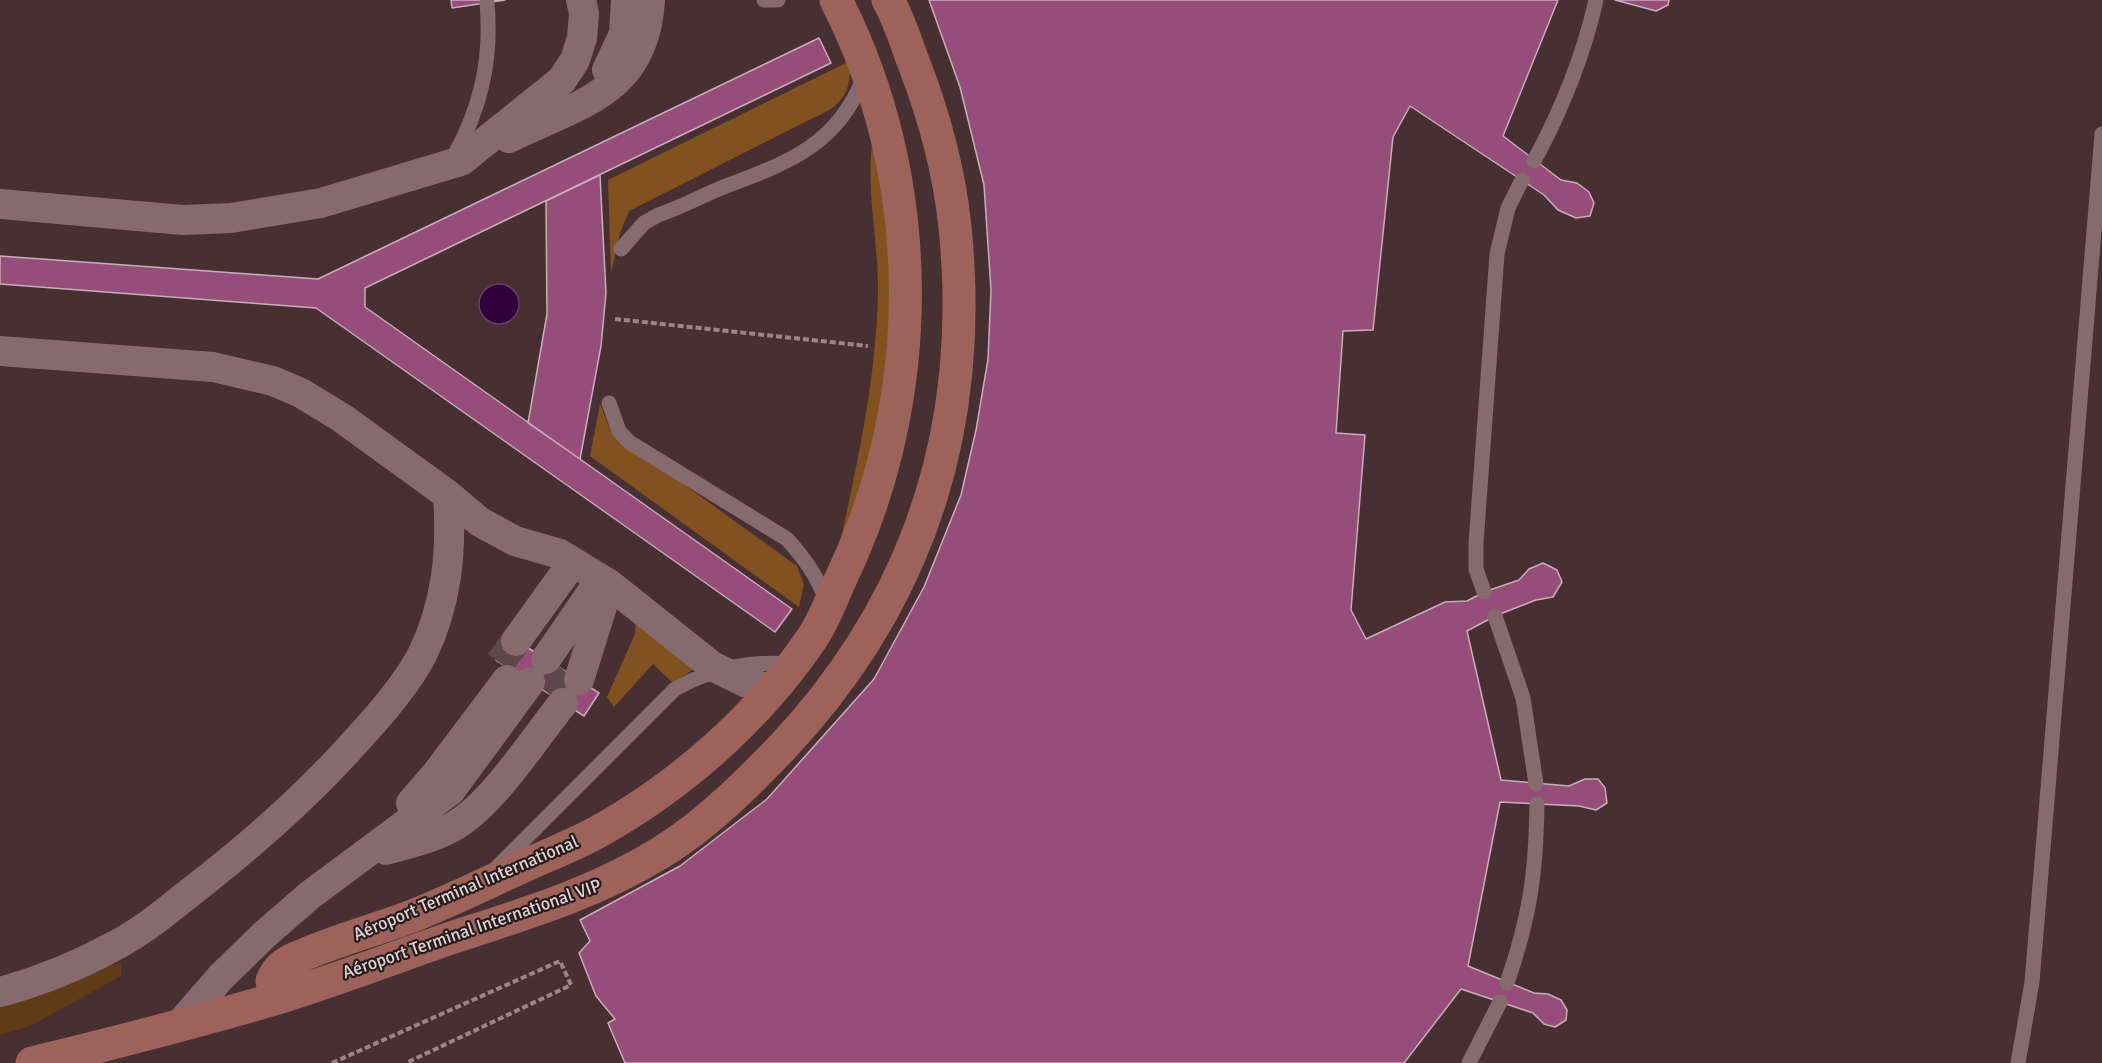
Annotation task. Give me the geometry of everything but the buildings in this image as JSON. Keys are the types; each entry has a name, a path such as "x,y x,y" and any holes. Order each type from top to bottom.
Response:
{"main road":[{"name":"Aéroport Terminal International","path":"277,998 272,981 281,966 300,956 408,918 475,889 595,833 661,792 722,742 783,676 812,639 857,545 879,482 896,417 905,350 906,255 893,161 867,70 853,32 836,0"},
{"name":"Aéroport Terminal International VIP","path":"32,1063 277,998 565,901 615,879 662,852 706,820 785,746 820,706 858,654 898,583 932,497 945,453 958,356 958,258 946,162 934,115 888,0"},
{"path":"119,1063 180,1024"}],"street":[{"path":"456,162 562,80 575,60 582,38 584,14 581,0"},
{"path":"456,162 578,84 591,70 608,34 609,0"},
{"path":"456,162 588,92 601,80 624,34 626,0"},
{"path":"0,204 183,220 231,218 321,203 456,162 607,91 627,73 640,51 649,25 650,0"},
{"path":"0,351 182,364 243,372 273,381 301,393 342,418 448,495 480,522 498,533 515,541 546,549 593,574 718,670 747,682 783,676"},
{"path":"0,992 72,967 119,944 170,909 265,832 349,750 399,690 421,655 437,617 447,577 451,537 448,495"},
{"path":"180,1024 220,978 310,895 450,791 539,671 593,574"},
{"path":"539,671 593,574"}],"lane":[{"path":"764,0 778,0"},
{"path":"1534,161 1573,81 1587,39 1596,0"},
{"path":"456,162 486,75 490,43 487,3"},
{"path":"621,249 644,223 658,215 779,166 820,143 840,122 856,97 867,70"},
{"path":"2018,1063 2032,982 2102,134"},
{"path":"1484,592 1476,569 1476,543 1497,254 1508,208 1522,180"},
{"path":"609,403 616,424 629,442 787,539 805,559 819,581 828,606"},
{"path":"1495,616 1523,698 1532,741 1536,784"},
{"path":"475,889 675,689 701,675 718,670"},
{"path":"1507,983 1522,940 1532,896 1537,804"},
{"path":"1469,1063 1500,1002"}],"path":[{"path":"615,319 905,350"},
{"path":"332,1063 560,961 571,985 406,1063"}],"shaded area":[{"path":"850,61 847,90 831,109 629,211 620,233 611,273 608,180"},
{"path":"872,143 899,210 890,438 840,543 865,419 877,325 878,275 871,181"},
{"path":"499,284 507,285 513,290 518,296 518,312 513,318 507,323 499,324 491,323 485,318 480,312 479,304 480,296 485,290 491,285"},
{"path":"600,404 611,432 797,566 804,584 799,607 590,456"},
{"path":"637,606 695,650 692,670 673,683 653,664 614,707 607,697 635,634"},
{"path":"121,963 121,976 30,1026 0,1035 0,996"}],"tunnel":[{"path":"500,663 516,641"},
{"path":"549,694 566,672"}]}
